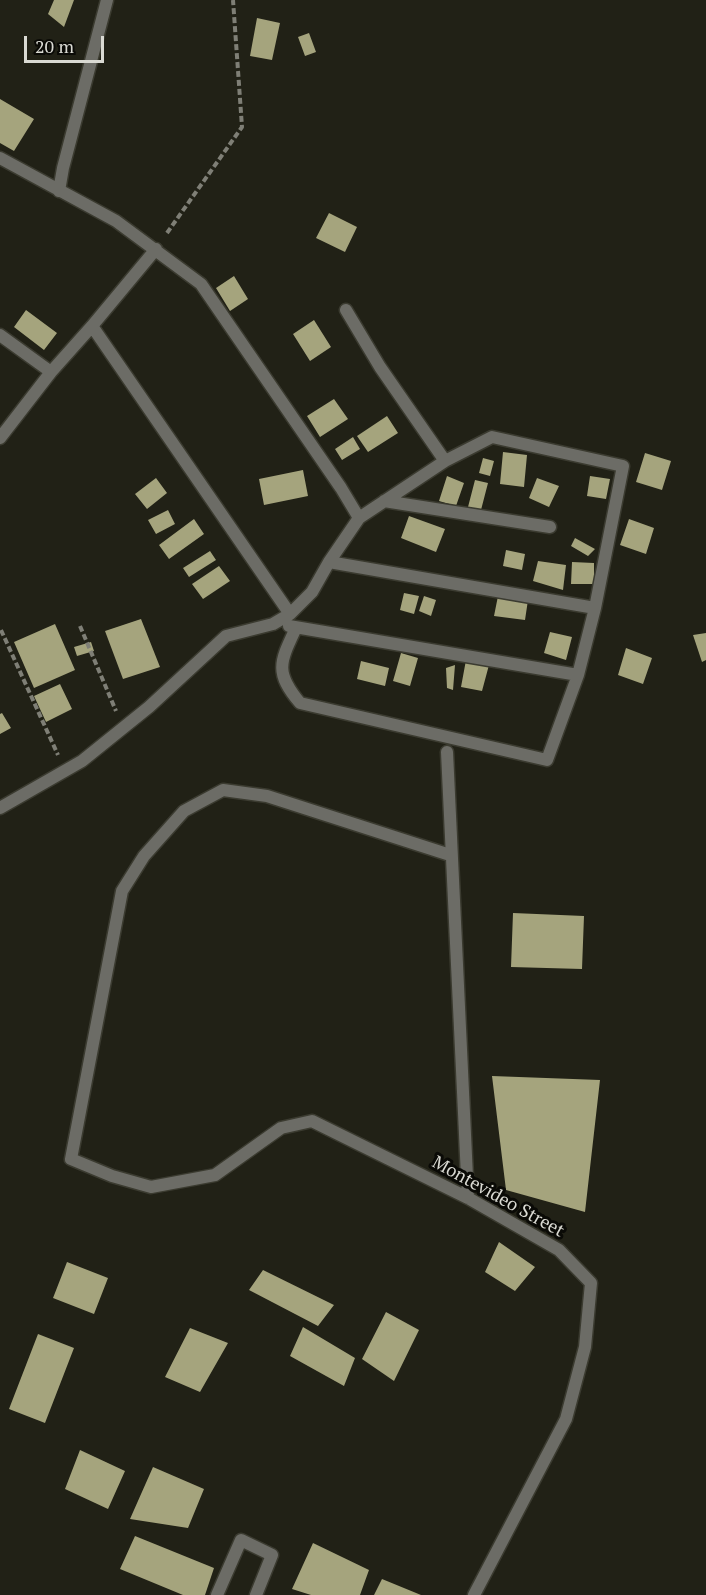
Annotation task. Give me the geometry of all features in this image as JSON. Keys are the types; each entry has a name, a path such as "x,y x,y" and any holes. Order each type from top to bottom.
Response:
{"street":[{"path":"59,191 107,0"},
{"path":"0,158 116,220 201,284 335,478 359,518"},
{"path":"0,438 51,372 156,249"},
{"path":"346,310 380,367 445,461"},
{"path":"92,326 290,614"},
{"path":"0,335 51,372"},
{"path":"0,808 82,761 149,707 226,636 273,624 290,614 312,592 328,562 359,518 445,461 492,436 624,466 595,608 578,675 547,760 300,703 286,687 281,670 285,652 296,628"},
{"path":"384,501 550,527"},
{"path":"328,562 595,608"},
{"path":"273,624 578,675"},
{"path":"447,752 450,855 468,1198"},
{"name":"Montevideo Street","path":"450,855 267,796 223,790 184,811 144,856 122,891 71,1159 112,1176 151,1187 215,1174 281,1128 312,1121 468,1198 559,1250 591,1283 585,1347 566,1419 474,1595"},
{"path":"217,1595 241,1540 272,1555 256,1595"}],"path":[{"path":"156,249 242,127 233,0"},
{"path":"80,626 123,728"},
{"path":"1,630 65,770"}],"building":[{"path":"54,0 74,0 64,27 48,14"},
{"path":"257,18 280,23 272,60 250,56"},
{"path":"309,33 316,52 305,56 298,37"},
{"path":"0,99 34,119 14,151 0,143"},
{"path":"329,213 357,227 345,252 316,238"},
{"path":"234,276 248,299 230,311 216,288"},
{"path":"26,310 57,333 44,350 14,327"},
{"path":"314,320 331,347 310,361 293,334"},
{"path":"334,399 348,419 320,437 307,416"},
{"path":"387,416 398,433 368,452 357,436"},
{"path":"353,437 360,449 342,460 335,449"},
{"path":"503,452 527,455 524,487 500,484"},
{"path":"645,453 671,461 662,490 636,482"},
{"path":"483,458 494,461 490,476 479,473"},
{"path":"303,470 308,496 264,505 259,479"},
{"path":"447,476 464,483 456,506 439,501"},
{"path":"590,476 610,479 606,499 587,496"},
{"path":"156,478 167,493 147,509 135,494"},
{"path":"537,478 559,486 549,507 529,498"},
{"path":"475,480 488,483 481,510 468,507"},
{"path":"168,510 175,524 156,534 148,520"},
{"path":"409,516 445,529 436,552 401,538"},
{"path":"194,519 204,534 169,559 159,545"},
{"path":"629,519 654,528 646,554 620,545"},
{"path":"575,538 595,549 588,556 571,546"},
{"path":"506,550 525,554 522,570 503,566"},
{"path":"210,551 216,560 189,577 183,568"},
{"path":"538,561 566,565 563,590 533,581"},
{"path":"572,562 594,563 594,584 571,584"},
{"path":"219,566 230,581 203,599 192,584"},
{"path":"499,591 528,600 525,620 494,616"},
{"path":"404,593 419,596 414,614 400,610"},
{"path":"424,596 436,600 431,616 419,611"},
{"path":"141,619 160,667 123,679 105,631"},
{"path":"55,624 75,670 34,688 14,642"},
{"path":"550,632 572,637 566,660 544,653"},
{"path":"706,633 706,660 702,662 693,635"},
{"path":"91,642 94,651 77,656 74,647"},
{"path":"626,648 652,658 643,684 618,675"},
{"path":"401,653 418,658 410,686 393,681"},
{"path":"466,660 489,665 482,691 461,687"},
{"path":"361,661 389,668 385,686 357,679"},
{"path":"455,665 453,690 447,688 446,668"},
{"path":"60,684 72,709 46,722 34,696"},
{"path":"2,713 11,728 0,734 0,714"},
{"path":"513,913 584,916 582,969 511,967"},
{"path":"492,1076 600,1080 585,1212 506,1190"},
{"path":"499,1242 535,1267 515,1291 485,1272"},
{"path":"67,1262 108,1278 94,1314 53,1298"},
{"path":"263,1270 334,1305 318,1326 249,1290"},
{"path":"386,1312 419,1330 394,1381 362,1359"},
{"path":"303,1327 355,1358 344,1386 290,1356"},
{"path":"190,1328 228,1343 200,1392 165,1377"},
{"path":"38,1334 74,1348 45,1423 9,1409"},
{"path":"80,1450 125,1471 108,1509 65,1489"},
{"path":"153,1467 204,1489 188,1528 130,1519"},
{"path":"135,1536 214,1568 205,1595 183,1595 120,1569"},
{"path":"313,1543 369,1570 360,1595 311,1595 292,1589"},
{"path":"382,1579 421,1595 374,1595"}]}
